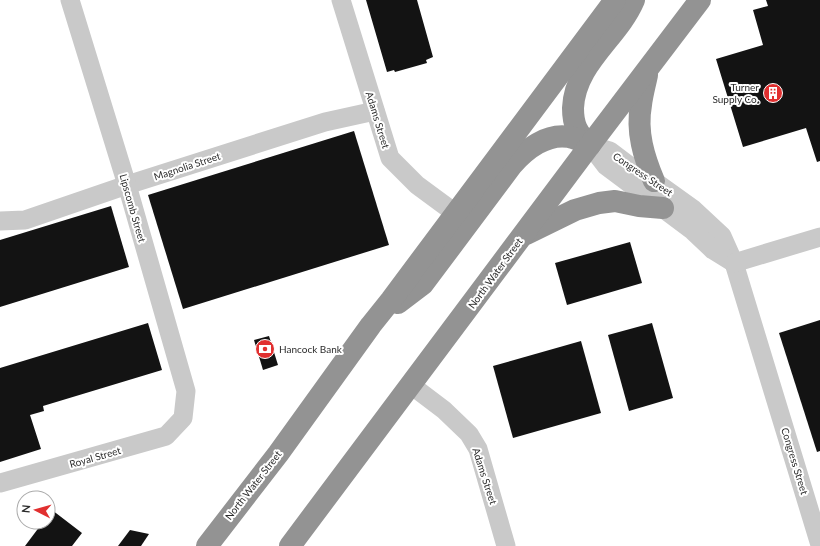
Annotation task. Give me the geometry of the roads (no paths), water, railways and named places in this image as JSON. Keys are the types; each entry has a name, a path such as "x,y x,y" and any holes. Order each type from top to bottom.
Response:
{"highway":[{"name":"North Water Street","path":"206,546 278,454 371,325 615,0"},
{"path":"590,145 579,134 575,124 573,109 576,86 582,74 634,0"},
{"name":"North Water Street","path":"290,546 521,236 700,0"},
{"path":"648,69 640,107 640,133 645,160 654,181"},
{"path":"371,325 423,284 512,165 524,153 539,143 560,137 571,137 590,145"},
{"path":"521,236 583,207 599,203 616,201 639,206 663,208"}],"street":[{"name":"Lipscomb Street","path":"70,0 127,184 186,391 183,418"},
{"name":"Adams Street","path":"341,0 374,111 390,158 417,185 455,213"},
{"name":"Magnolia Street","path":"0,221 25,220 127,184 325,122 374,111"},
{"name":"Congress Street","path":"590,145 610,151 643,176 654,181 693,209 722,236 734,263 820,544"},
{"name":"Congress Street","path":"590,145 606,166 693,231 713,250 734,263"},
{"path":"734,263 820,237"},
{"name":"Adams Street","path":"411,385 444,410 469,434 478,449 506,546"},
{"name":"Royal Street","path":"0,483 166,436 183,418"},
{"path":"813,546 820,544"}],"place":[{"name":"Turner Supply Co.","path":"773,93"},
{"name":"Hancock Bank","path":"265,349"}]}
